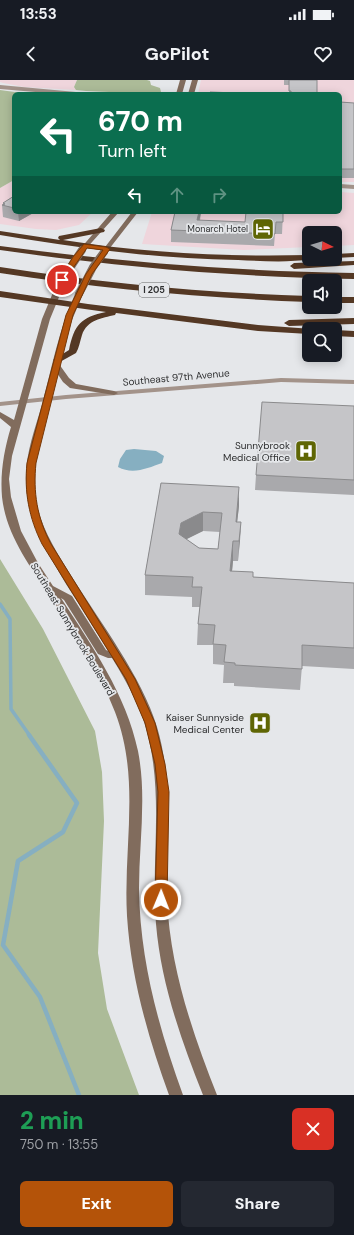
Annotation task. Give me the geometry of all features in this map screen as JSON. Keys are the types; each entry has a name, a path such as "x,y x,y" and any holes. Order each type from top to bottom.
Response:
{"highway":[{"path":"46,240 72,237 101,230"},
{"path":"0,233 105,251 214,257 302,257"},
{"path":"0,248 107,262 208,271 354,276"},
{"path":"342,256 354,255"},
{"path":"107,262 290,266 354,263"},
{"name":"I 205","path":"0,270 159,290 302,299"},
{"path":"0,294 74,306 258,328 302,331"},
{"path":"342,300 354,300"},
{"path":"57,363 73,351 76,332 84,322 97,316 121,311"},
{"path":"234,324 354,321"},
{"path":"342,333 354,334"}],"main road":[{"path":"180,92 183,80"},
{"path":"192,92 195,80"},
{"name":"Southeast Sunnybrook Boulevard","path":"114,214 84,248 69,269 55,292 46,313 43,333 6,466 5,482 7,502 18,536 113,694 127,728 135,765 137,791 133,887 138,954 149,1012 162,1058 176,1095"},
{"path":"133,214 93,268 70,315 47,399 32,463 30,478 32,509 47,544 116,654 130,679 150,723 160,764 163,792 161,900 165,946 173,988 185,1028 197,1064 210,1095"},
{"path":"57,363 66,380 73,386 87,390 114,393"},
{"path":"0,415 9,420 16,427"},
{"path":"49,588 68,598 102,652 108,655 116,654"}],"street":[{"path":"0,87 54,92"},
{"path":"342,186 354,187"},
{"name":"Southeast 97th Avenue","path":"0,404 114,393 281,380 354,382"}],"shaded area":[{"path":"0,80 77,80 74,87 76,90 24,87 3,83 0,82"},
{"path":"201,80 354,80 354,182 342,182 342,92 198,92"},
{"path":"12,181 12,214 91,214 79,225 56,230 0,224 0,188"},
{"path":"342,192 354,193 354,245 342,246 342,226 302,226 302,247 244,250 142,244 151,214 342,214"}],"green space":[{"path":"77,80 147,80 150,81 151,85 160,88 161,92 86,91 76,90 74,87"},
{"path":"0,90 14,92 12,92 12,181 0,188"},
{"path":"0,559 43,629 95,731 102,772 104,821 98,953 107,1009 139,1095 0,1095"}],"water":[{"path":"134,449 156,451 164,456 162,463 146,469 135,471 118,467 120,459 126,450"}],"building":[{"path":"289,80 317,80 317,92 289,91"},
{"path":"342,102 354,103 354,169 342,169"},
{"path":"12,197 12,208 2,205 5,204 3,203"},
{"path":"175,214 198,214 197,220 245,222 246,214 283,214 283,222 276,222 275,234 171,230"},
{"name":"Sunnybrook Medical Office","path":"262,402 354,406 354,480 256,475"},
{"path":"161,483 239,487 236,522 241,522 239,541 233,541 230,571 253,572 253,577 354,583 354,648 302,645 302,669 235,665 235,663 224,662 226,645 213,644 215,625 198,624 202,587 192,587 193,577 145,575","holes":["203,512 222,513 218,549 199,548 179,534 181,523"]}],"waterway":[{"path":"0,604 10,619 11,709 30,736"},
{"path":"29,735 77,803 63,832 18,861 3,945 40,997 79,1095"}],"place":[{"name":"Monarch Hotel","path":"263,229"},
{"name":"Sunnybrook Medical Office","path":"306,451"},
{"name":"Kaiser Sunnyside Medical Center","path":"260,723"}],"route":[{"path":"62,280 75,258 86,246 106,249 89,274 70,315 35,444 30,478 32,509 37,524 47,544 116,654 144,706 150,723 160,764 163,792 164,812 161,900"}]}
